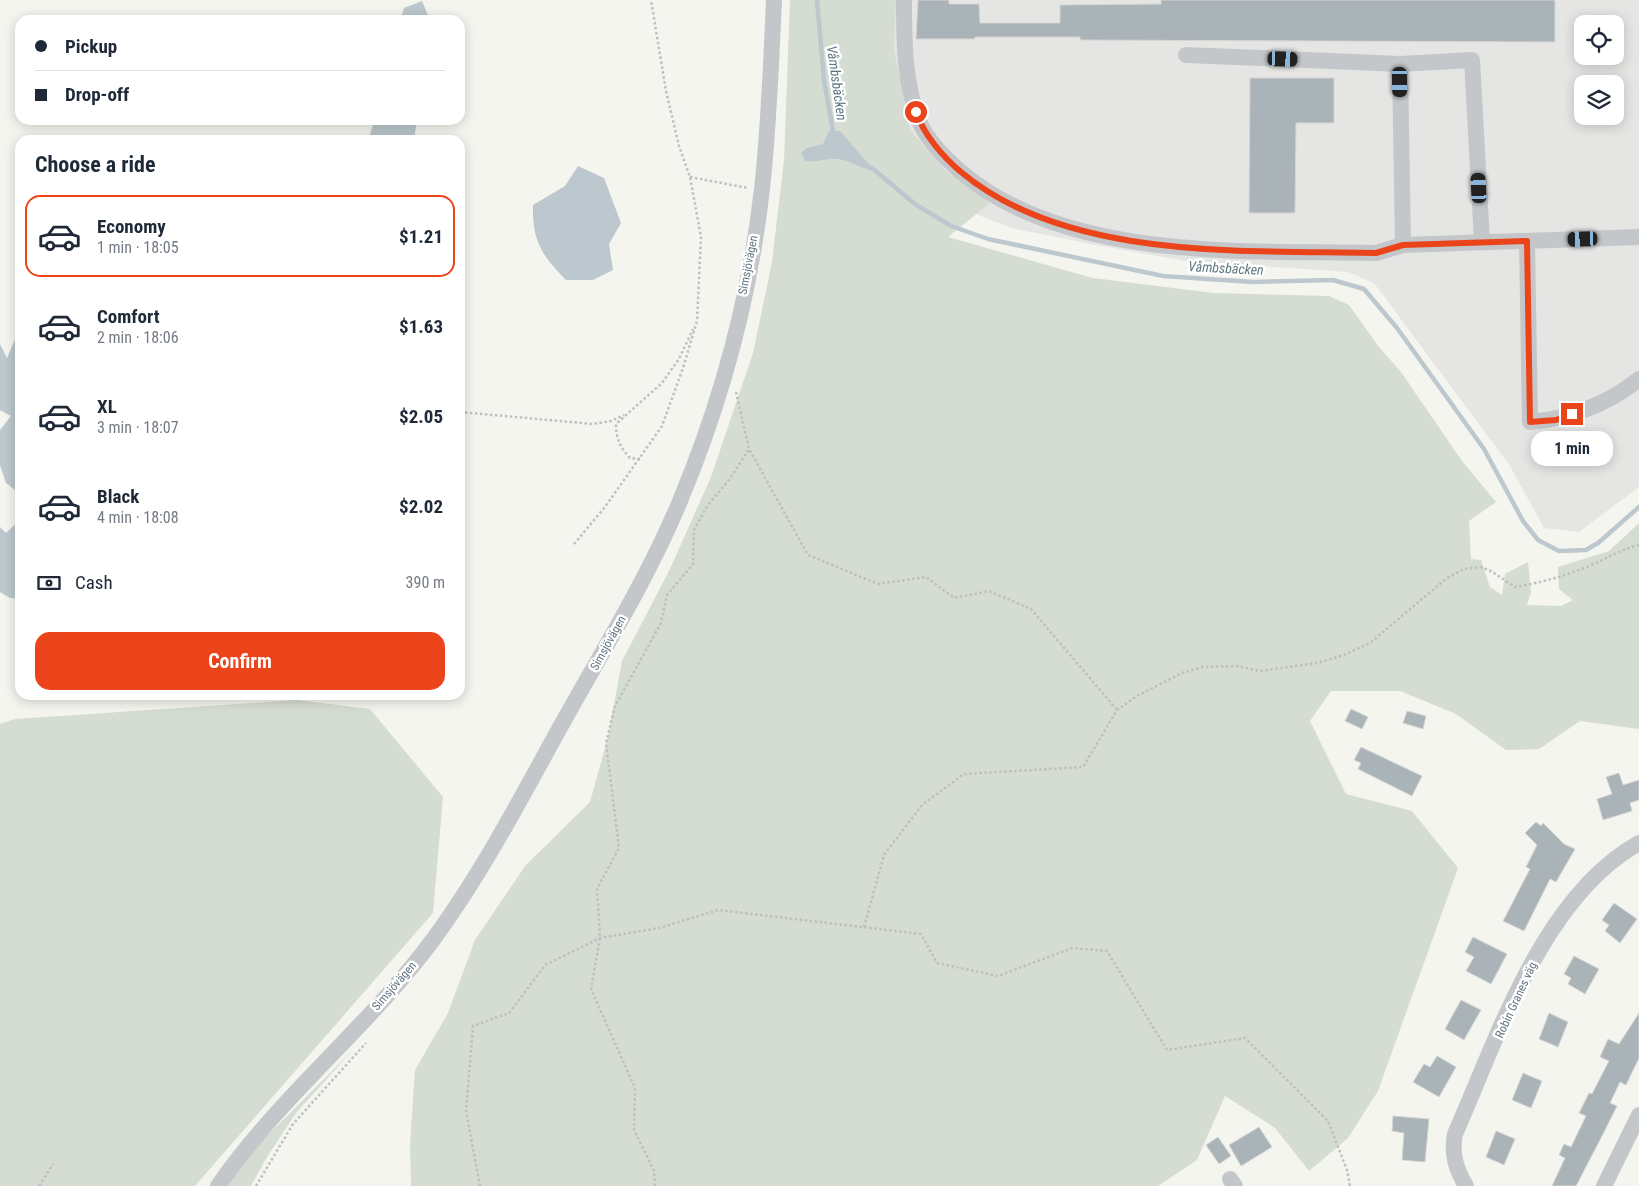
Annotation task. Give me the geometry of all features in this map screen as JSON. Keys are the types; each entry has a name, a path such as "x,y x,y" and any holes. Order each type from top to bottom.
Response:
{"street":[{"name":"Simsjövägen","path":"218,1186 242,1152 405,977 438,934 487,856 628,606 679,502 719,394 747,280 762,190 770,94 774,0"},
{"path":"904,0 904,46 912,100 920,125 947,160 982,190 1031,215 1082,231 1178,248 1376,253 1403,245 1639,237"},
{"path":"1186,55 1400,64 1472,60 1482,242"},
{"path":"1400,64 1403,245"},
{"path":"1527,241 1530,422 1556,420 1574,413 1619,395 1639,379"},
{"name":"Robin Granes väg","path":"1466,1186 1455,1163 1452,1147 1455,1134 1527,974 1547,937 1584,890 1620,854 1639,843"},
{"path":"1604,1186 1639,1115"}],"path":[{"path":"574,544 605,507 640,460 662,426 683,368 697,321 700,237 690,177 672,119 650,0"},
{"path":"690,177 762,190"},
{"path":"640,460 630,458 621,448 616,437 616,424 662,383 679,359 697,321"},
{"path":"733,399 736,390 749,449 808,555 878,584 926,577 954,598 989,590 1031,609 1117,710"},
{"path":"465,412 593,424 612,421 625,414"},
{"path":"656,1186 654,1171 634,1130 635,1088 591,989 600,938 597,889 619,848 606,743 616,706 660,623 667,595 692,564 694,530 707,506 749,449"},
{"path":"864,927 884,855 922,805 964,774 1083,767 1117,710 1136,696 1182,673 1203,667 1237,666 1260,671 1317,663 1344,655 1370,643 1447,578 1464,568 1481,567 1491,571 1514,588 1538,583 1589,566 1617,551 1639,545"},
{"path":"480,1186 466,1111 473,1026 509,1013 545,965 600,938 658,928 718,910 922,934 937,963 998,976 1072,948 1106,951 1168,1050 1245,1038 1328,1121 1347,1170 1350,1186"},
{"path":"256,1186 293,1124 368,1041"},
{"path":"39,1186 53,1164"}],"shaded area":[{"path":"790,0 896,0 894,49 910,130 945,170 990,203 948,237 1093,278 1214,293 1329,296 1349,305 1379,347 1401,372 1462,461 1496,502 1469,521 1471,559 1481,560 1490,587 1502,595 1505,574 1528,562 1531,592 1527,605 1561,606 1573,600 1559,589 1558,567 1609,551 1639,523 1639,729 1580,721 1539,749 1506,750 1456,714 1400,691 1331,691 1310,721 1346,794 1412,811 1458,868 1378,1091 1348,1138 1309,1171 1275,1128 1225,1096 1197,1160 1158,1186 411,1186 410,1144 415,1070 448,1013 475,940 525,866 590,802 608,737 622,661 669,571 711,477 753,353 772,262 784,160"},
{"path":"882,0 1639,0 1639,487 1579,532 1544,528 1510,466 1374,283 1348,272 1185,261 1011,228 953,205 878,143"},
{"path":"422,1 428,15 402,15 404,8"},
{"path":"373,125 416,125 415,135 370,135"},
{"path":"829,131 840,131 875,171 842,160 805,161 801,153 807,148 823,144"},
{"path":"578,166 604,178 621,223 609,244 613,270 593,280 566,280 545,255 534,229 533,205 565,186"},
{"path":"15,339 15,490 6,483 0,465 0,430 11,416 0,410 0,344 7,358"},
{"path":"15,525 15,598 10,598 0,592 0,527 6,533"},
{"path":"297,700 370,709 443,797 433,913 195,1186 0,1186 0,724 15,719"},
{"path":"353,1050 296,1113 267,1157 251,1186 226,1186 260,1143"}],"building":[{"path":"918,0 949,0 949,4 979,4 980,23 1060,23 1060,5 1161,4 1161,0 1555,0 1555,42 1080,40 1080,37 916,39"},
{"path":"1250,78 1334,78 1334,123 1296,123 1295,213 1249,213"},
{"path":"1351,709 1368,717 1362,729 1345,721"},
{"path":"1407,711 1426,716 1423,729 1403,723"},
{"path":"1361,747 1422,776 1412,796 1358,769 1361,763 1354,760"},
{"path":"1619,773 1623,785 1639,780 1639,800 1630,803 1632,811 1603,820 1597,799 1612,794 1606,777"},
{"path":"1536,822 1541,826 1543,823 1564,844 1575,849 1556,882 1550,879 1524,931 1503,921 1530,869 1526,867 1537,845 1525,833"},
{"path":"1614,903 1637,919 1620,943 1605,931 1609,925 1602,920"},
{"path":"1473,937 1507,954 1491,984 1466,971 1474,957 1465,952"},
{"path":"1574,956 1599,969 1585,994 1568,984 1571,978 1564,974"},
{"path":"1461,1000 1481,1010 1464,1040 1445,1029"},
{"path":"1549,1013 1568,1022 1558,1047 1539,1039"},
{"path":"1639,1013 1639,1058 1626,1085 1620,1082 1610,1103 1617,1106 1601,1138 1576,1186 1552,1186 1565,1158 1559,1155 1564,1144 1571,1147 1586,1116 1579,1113 1589,1093 1592,1094 1609,1061 1600,1057 1608,1039 1619,1044"},
{"path":"1437,1056 1456,1067 1439,1097 1413,1082 1424,1064 1430,1067"},
{"path":"1523,1073 1542,1081 1531,1108 1512,1100"},
{"path":"1393,1116 1429,1119 1425,1162 1402,1160 1404,1133 1392,1131"},
{"path":"1259,1127 1272,1147 1241,1166 1229,1145"},
{"path":"1496,1131 1515,1139 1504,1165 1486,1157"},
{"path":"1218,1137 1231,1156 1219,1164 1206,1145"}],"waterway":[{"name":"Våmbsbäcken","path":"817,0 824,80 833,131 836,134"},
{"name":"Våmbsbäcken","path":"872,168 915,204 951,226 988,239 1163,276 1253,282 1333,280 1364,289 1397,328 1484,449 1523,521 1538,540 1559,551 1586,550 1598,543 1639,507"}],"route":[{"path":"916,112 920,125 947,160 982,190 1031,215 1082,231 1178,248 1376,253 1403,245 1527,241 1530,422 1556,420 1572,414"}]}
